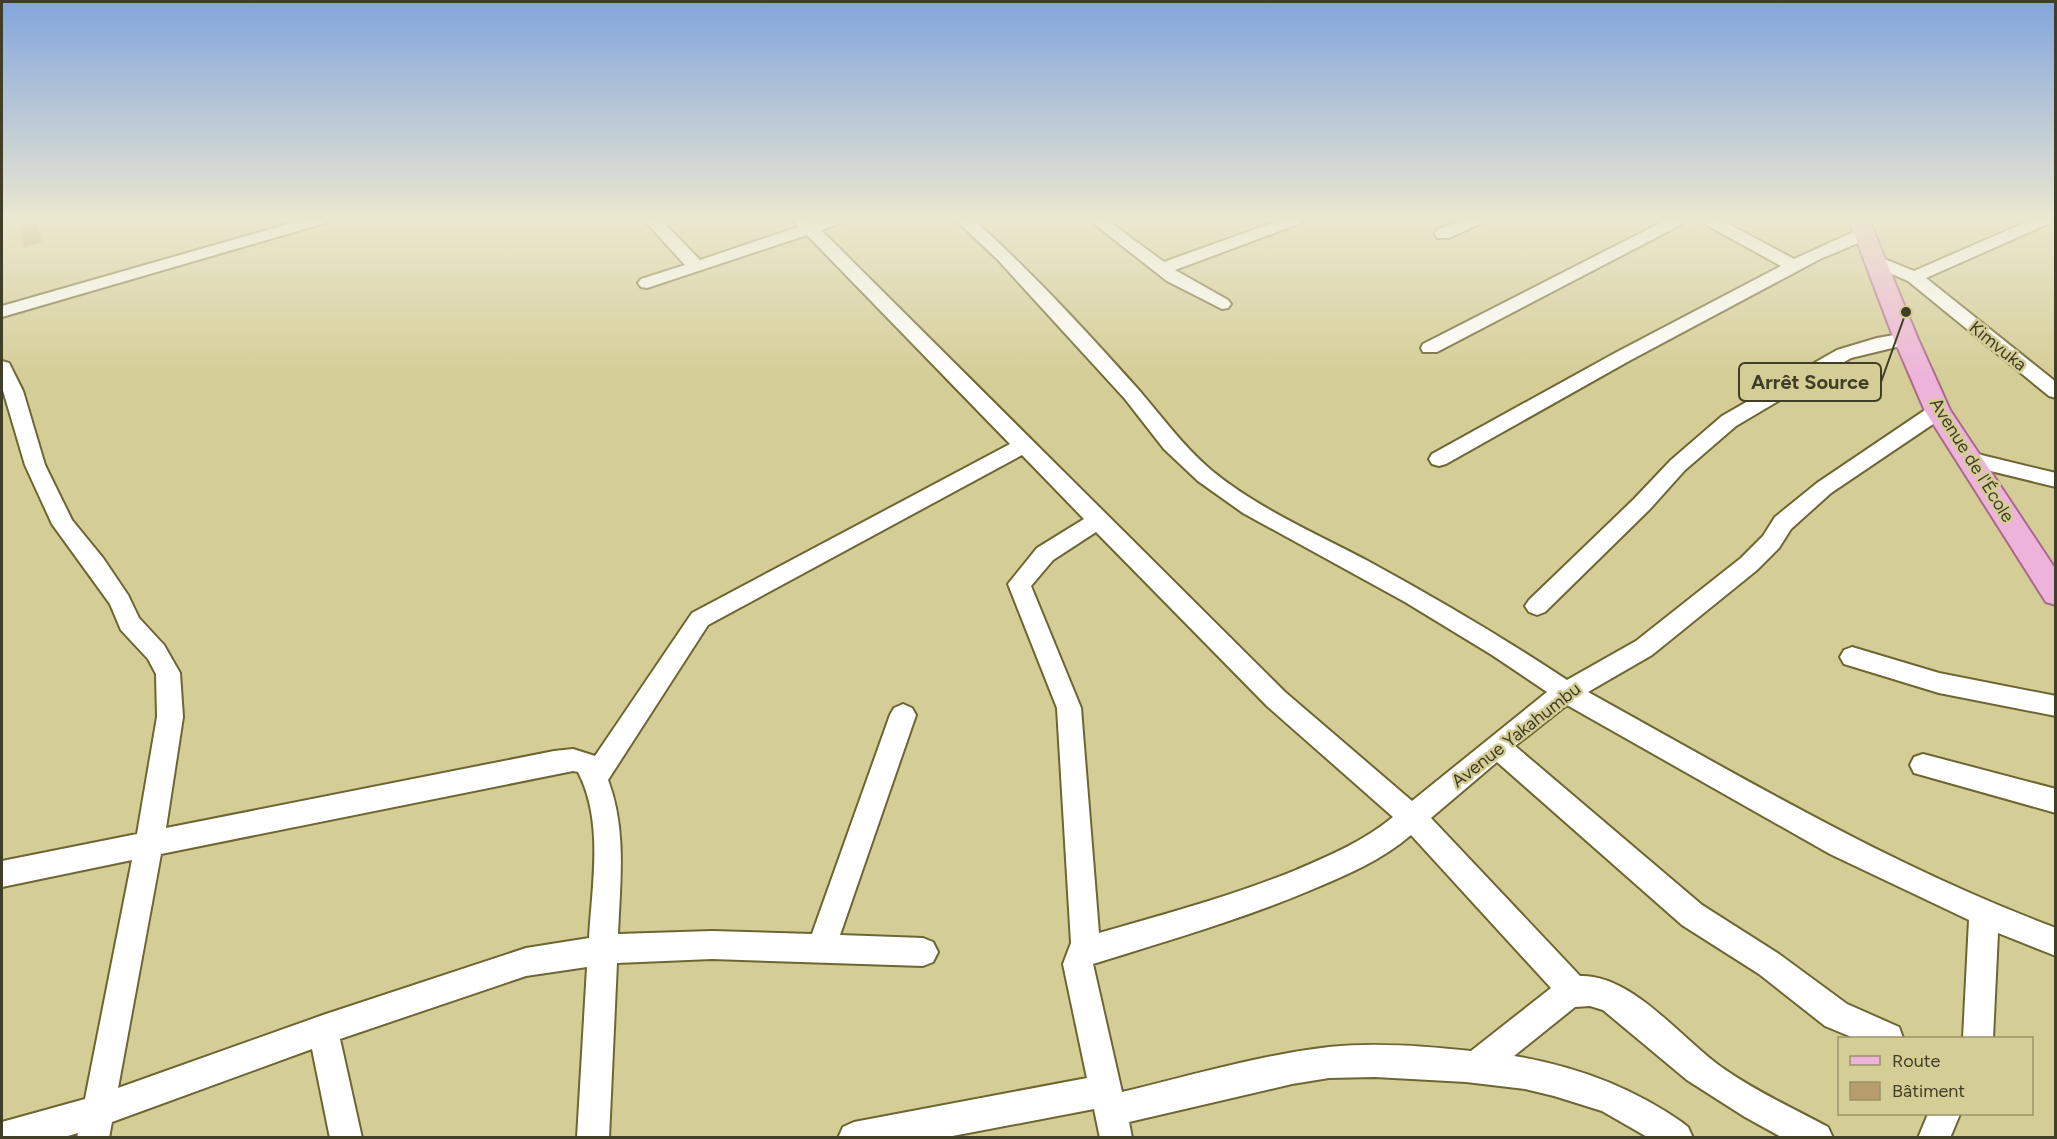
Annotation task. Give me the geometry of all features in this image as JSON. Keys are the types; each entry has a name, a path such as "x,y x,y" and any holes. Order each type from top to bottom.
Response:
{"main road":[{"name":"Avenue de l'École","path":"1882,273 1906,339 1938,411 2055,594"}],"street":[{"path":"2,312 135,273"},
{"path":"647,283 675,273"},
{"path":"854,273 1276,699 1413,818 1574,991"},
{"path":"1020,273 1132,395 1171,444 1205,476 1251,508 1413,596 1500,648 1566,692 1840,845 1984,912 2055,942"},
{"path":"1169,273 1222,304"},
{"path":"1430,348 1575,273"},
{"path":"1439,459 1622,357 1780,273"},
{"name":"Kimvuka","path":"1905,273 1914,277 2055,392"},
{"path":"1914,277 1923,273"},
{"path":"1537,606 1642,504 1678,465 1729,420 1844,354 1877,344 1906,339"},
{"path":"2,367 13,391 35,465 63,524 95,564 120,601 129,623 156,652 168,674 170,717 149,844 96,1124"},
{"path":"2034,375 2055,367"},
{"name":"Avenue Yakahumbu","path":"1082,953 1248,903 1337,866 1383,842 1497,746 1566,692 1644,648 1749,564 1771,542 1783,523 1799,507 1938,411"},
{"path":"595,778 700,619 1024,445"},
{"path":"1969,459 2055,480"},
{"path":"1098,520 1045,554 1019,584 1069,708 1082,953 1078,964 1110,1113"},
{"path":"1851,657 1940,683 2055,706"},
{"path":"821,949 903,715"},
{"path":"1497,746 1692,915 1768,964 1836,1015 1886,1037"},
{"path":"2,874 554,762 573,760 586,763 595,778 602,803 608,841 593,1137"},
{"path":"1923,765 2055,801"},
{"path":"1978,1037 1984,912"},
{"path":"2,1137 96,1124 323,1030 526,962 602,950 649,946 712,945 924,952"},
{"path":"1476,1067 1553,1004 1574,991 1589,991 1612,998 1699,1070 1751,1104 1817,1137"},
{"path":"323,1030 346,1137"},
{"path":"854,1137 1110,1113 1250,1077 1320,1063 1375,1061 1519,1072 1590,1092 1634,1109 1677,1137"},
{"path":"1934,1137 1943,1115"}],"place":[{"name":"Arrêt Source","path":"1906,312"}]}
